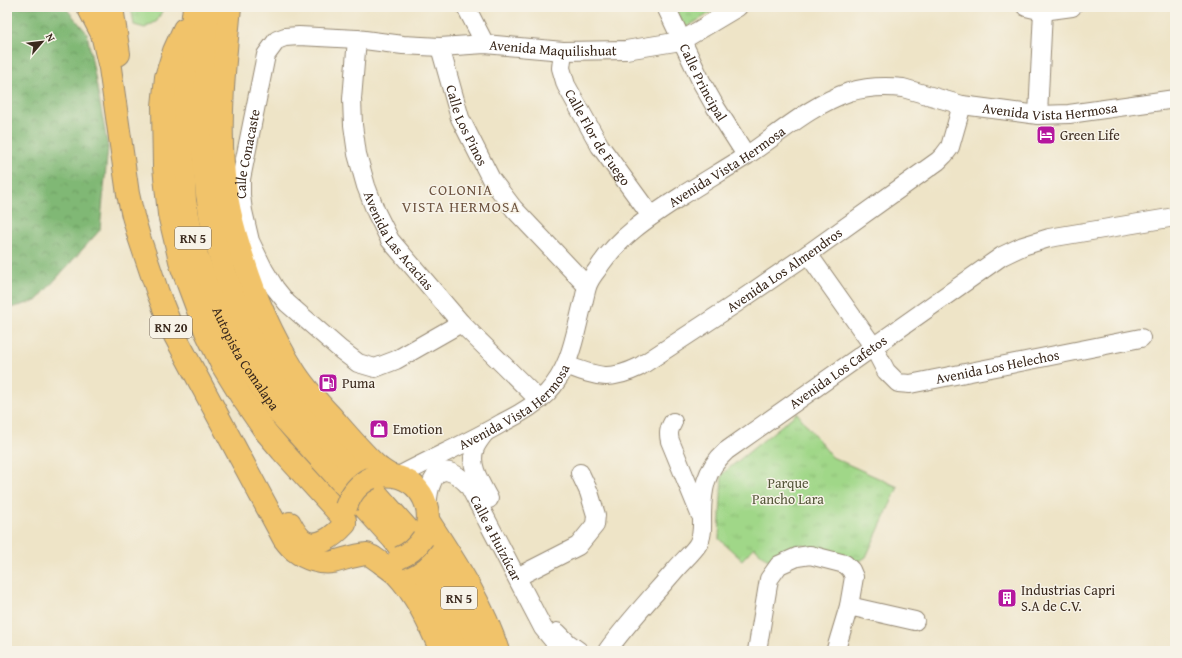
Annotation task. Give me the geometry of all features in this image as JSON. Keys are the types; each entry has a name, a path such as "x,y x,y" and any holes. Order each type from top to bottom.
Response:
{"highway":[{"name":"RN 20","path":"88,7 102,34 110,68 128,194 133,216 148,264 175,336 284,539 294,551 307,558 323,562 333,562 356,555 386,559 399,558 415,548 426,521"},
{"name":"RN 20","path":"112,7 136,168 146,218 171,293 190,338 232,419 296,533 302,540 314,544 331,538 345,517 348,500 355,489 365,481 386,477"},
{"path":"200,7 172,58 166,77 162,106 164,167 169,214 182,265 206,332 222,365 265,431 282,452 345,517 350,537 357,547 394,573 410,591 426,618 441,651"},
{"name":"Autopista Comalapa","path":"200,7 184,93 182,142 185,202 197,256 215,304 240,356 279,413 393,539 423,577 443,611 460,651"},
{"name":"Autopista Comalapa","path":"200,7 212,20 204,116 205,174 212,222 217,244 223,266 238,307 265,358 293,400 423,546 443,572 463,607 480,651"},
{"path":"230,7 223,81 223,164 225,188 233,229 252,286 278,343 293,369 313,396 386,477 403,478 414,485 422,495 426,521 474,595 489,626 498,651"}],"street":[{"path":"466,7 485,44"},
{"name":"Calle Principal","path":"666,7 709,97 746,155"},
{"name":"Avenida Maquilishuat","path":"357,39 403,45 440,47 485,44 563,51 626,50 681,41 738,7"},
{"path":"1038,115 1034,9 1072,7"},
{"name":"Calle Conacaste","path":"357,39 298,36 285,37 277,40 266,55 242,179 241,194 243,210 250,241 264,270 282,299 358,363 375,368 396,360 461,323"},
{"name":"Avenida Las Acacias","path":"357,39 352,99 353,125 357,154 366,186 376,212 390,240 461,323 539,400"},
{"name":"Calle Los Pinos","path":"440,47 460,118 491,179 514,209 587,286"},
{"name":"Calle Flor de Fuego","path":"563,51 561,68 566,85 600,146 651,216"},
{"name":"Avenida Vista Hermosa","path":"386,477 484,434 526,410 539,400 557,382 566,365 587,286 600,265 617,245 651,216 746,155 810,111 824,104 850,92 894,87 903,88 962,105 1038,115 1069,114 1175,99"},
{"name":"Avenida Los Almendros","path":"566,365 595,376 615,375 630,371 728,308 808,254 929,168 944,155 950,147 962,105"},
{"name":"Avenida Los Cafetos","path":"607,651 627,625 698,545 702,530 702,498 706,483 713,465 726,451 994,261 1023,246 1049,238 1175,217"},
{"name":"Avenida Los Helechos","path":"808,254 873,346 886,371 891,378 898,383 910,384 1141,338"},
{"path":"673,422 668,434 675,455 702,518"},
{"name":"Calle a Huizúcar","path":"484,434 475,448 473,457 474,469 552,626 564,640 579,651"},
{"path":"675,455 680,460 692,467 706,467 713,465"},
{"name":"Calle a Huizúcar","path":"426,521 430,486 434,478 437,474 452,472 469,486 543,628 562,651"},
{"path":"525,573 578,546 595,525 596,515 589,492 580,472"},
{"path":"757,651 769,578 779,566 797,557 810,555 845,564 851,570 854,577 849,606 836,649"},
{"path":"849,606 914,621"}],"green space":[{"path":"7,7 65,7 87,33 108,147 100,230 36,301 7,309"},
{"path":"131,7 164,7 157,21 145,28 134,25"},
{"path":"675,7 720,7 685,28"},
{"name":"Parque Pancho Lara","path":"797,413 832,457 898,487 866,557 855,564 802,544 768,560 754,547 742,560 719,539 722,474"}],"place":[{"name":"Green Life","path":"1046,135"},
{"name":"Puma","path":"328,383"},
{"name":"Emotion","path":"379,429"},
{"name":"Industrias Capri S.A de C.V.","path":"1007,598"}],"district":[{"name":"COLONIA VISTA HERMOSA","path":"461,198"}]}
